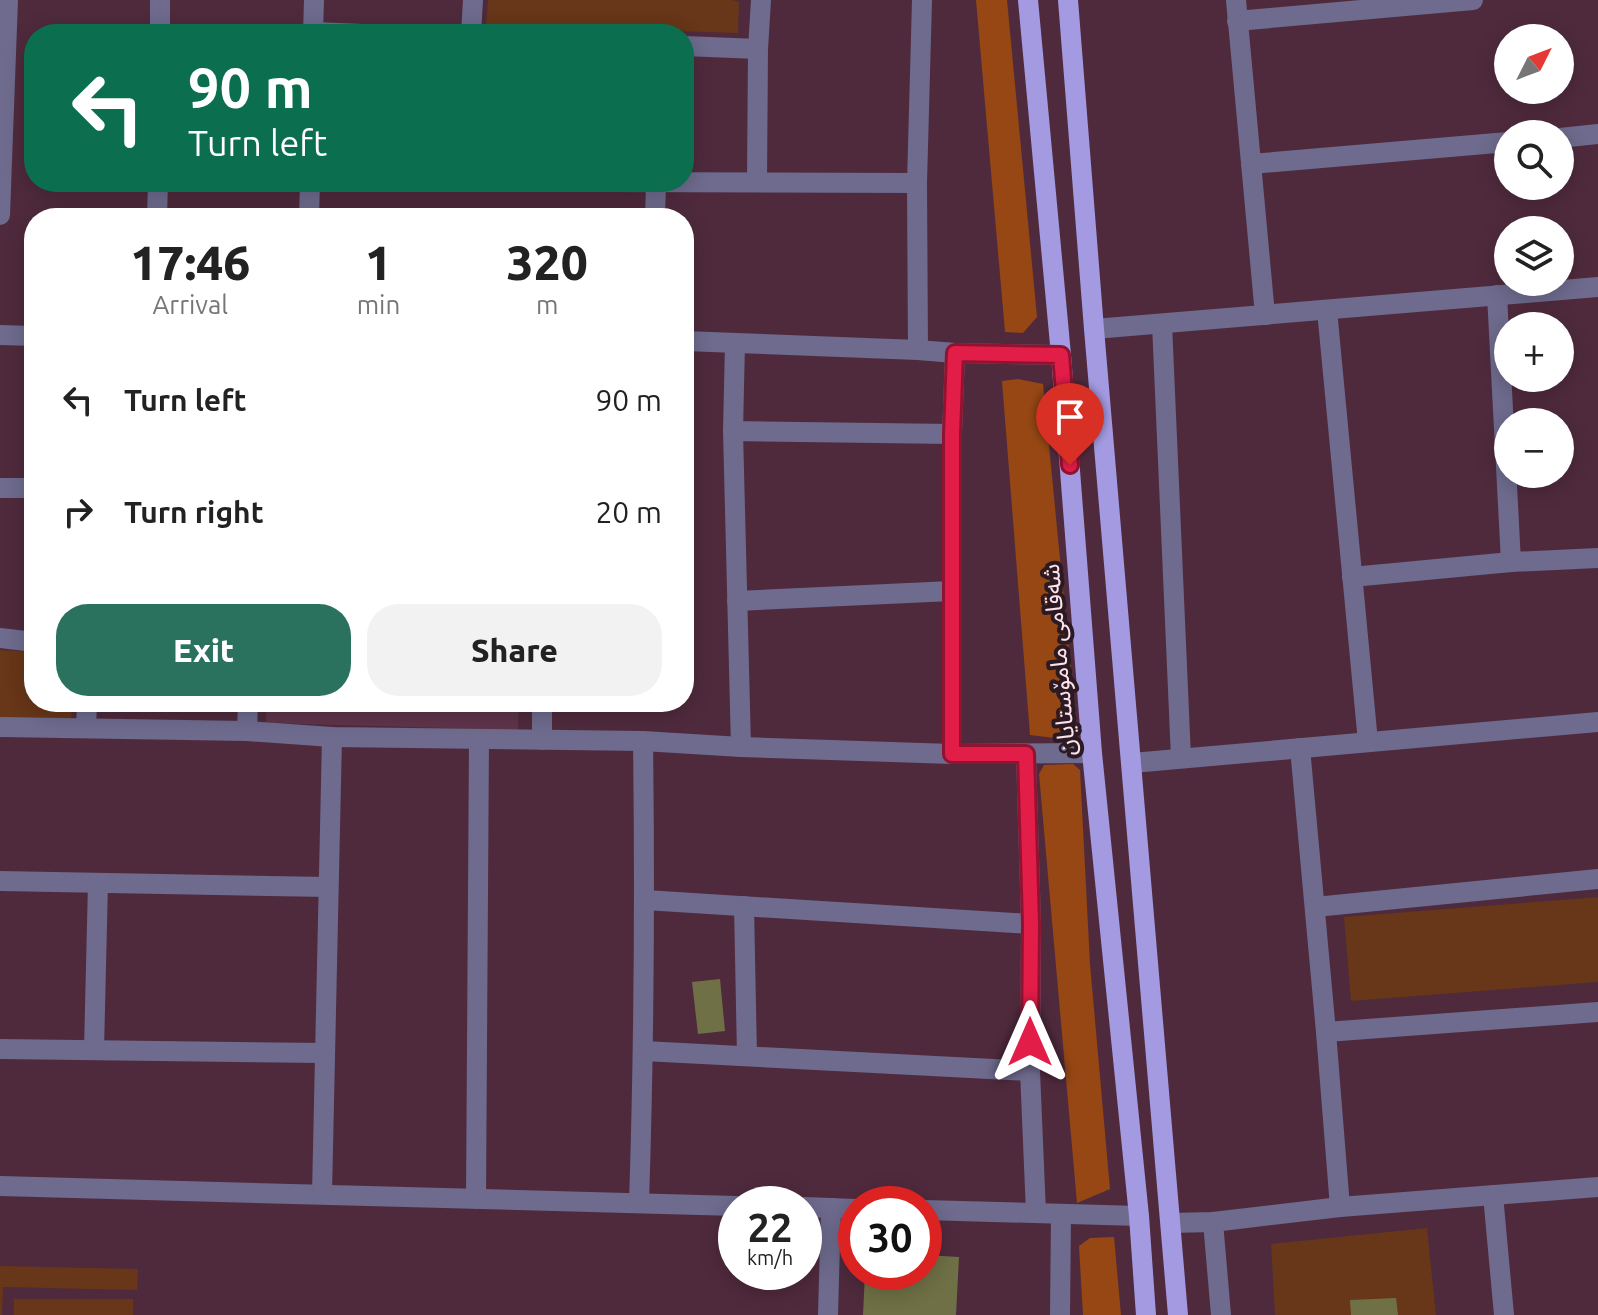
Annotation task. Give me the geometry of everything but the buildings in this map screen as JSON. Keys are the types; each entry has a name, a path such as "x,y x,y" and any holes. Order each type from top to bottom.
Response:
{"main road":[{"name":"شەقامی مامۆستایان","path":"1028,0 1061,355 1092,753 1139,1216 1146,1315"},
{"path":"1068,0 1178,1315"}],"street":[{"path":"0,215 8,0"},
{"path":"160,0 160,24"},
{"path":"307,0 314,0 313,24"},
{"path":"472,24 473,0"},
{"path":"757,181 761,0"},
{"path":"918,350 917,183 922,0"},
{"path":"1265,315 1236,10 1473,0"},
{"path":"694,46 758,49"},
{"path":"1574,137 1598,134"},
{"path":"1251,164 1494,143"},
{"path":"694,183 917,183"},
{"path":"1574,289 1598,287"},
{"path":"1094,329 1494,295"},
{"path":"1497,296 1511,562"},
{"path":"1327,310 1368,742"},
{"path":"1162,324 1181,758"},
{"path":"0,335 24,336"},
{"path":"694,341 1061,355"},
{"path":"735,343 733,431 741,747"},
{"path":"952,754 955,353"},
{"path":"733,431 952,434"},
{"path":"0,488 24,488"},
{"path":"1352,577 1511,562 1598,558"},
{"path":"737,601 952,591"},
{"path":"0,638 24,641"},
{"path":"86,728 87,712"},
{"path":"247,731 248,712"},
{"path":"542,712 542,740"},
{"path":"1132,763 1598,722"},
{"path":"0,727 247,731 332,737 643,741 952,754 1092,753"},
{"path":"322,1194 332,737"},
{"path":"476,1199 479,739"},
{"path":"639,1203 644,1051 643,741"},
{"path":"1300,748 1340,1207"},
{"path":"1026,754 1031,924 1030,1071 1036,1213"},
{"path":"1315,907 1598,879"},
{"path":"0,881 328,887"},
{"path":"94,1050 98,883"},
{"path":"645,900 1031,924"},
{"path":"744,906 747,1056"},
{"path":"1326,1032 1598,1012"},
{"path":"0,1049 324,1053"},
{"path":"644,1051 1030,1071"},
{"path":"0,1186 718,1205"},
{"path":"1171,1223 1213,1222 1340,1207 1598,1187"},
{"path":"1493,1195 1504,1315"},
{"path":"822,1208 838,1208"},
{"path":"828,1315 831,1208"},
{"path":"942,1210 1139,1216"},
{"path":"1060,1315 1061,1214"},
{"path":"1213,1222 1221,1315"}],"shaded area":[{"path":"488,0 739,2 738,33 694,32 694,24 486,24"},
{"path":"976,0 1007,0 1037,317 1023,333 1005,332"},
{"path":"1018,379 1043,384 1075,713 1055,738 1030,735 1002,381"},
{"path":"0,650 24,651 24,712 72,712 71,722 0,718"},
{"path":"266,712 519,712 518,730 266,723"},
{"path":"1073,764 1080,770 1090,964 1110,1189 1077,1203 1039,774 1044,765"},
{"path":"1598,897 1598,982 1351,1001 1344,917"},
{"path":"1427,1228 1436,1315 1275,1315 1271,1244"},
{"path":"1114,1237 1121,1315 1083,1315 1079,1246 1090,1238"},
{"path":"0,1266 138,1269 137,1290 3,1287 0,1315"},
{"path":"14,1299 133,1299 133,1315 14,1315"}],"route":[{"path":"1030,1042 1031,924 1026,754 952,754 955,353 1061,355 1070,465"}]}
